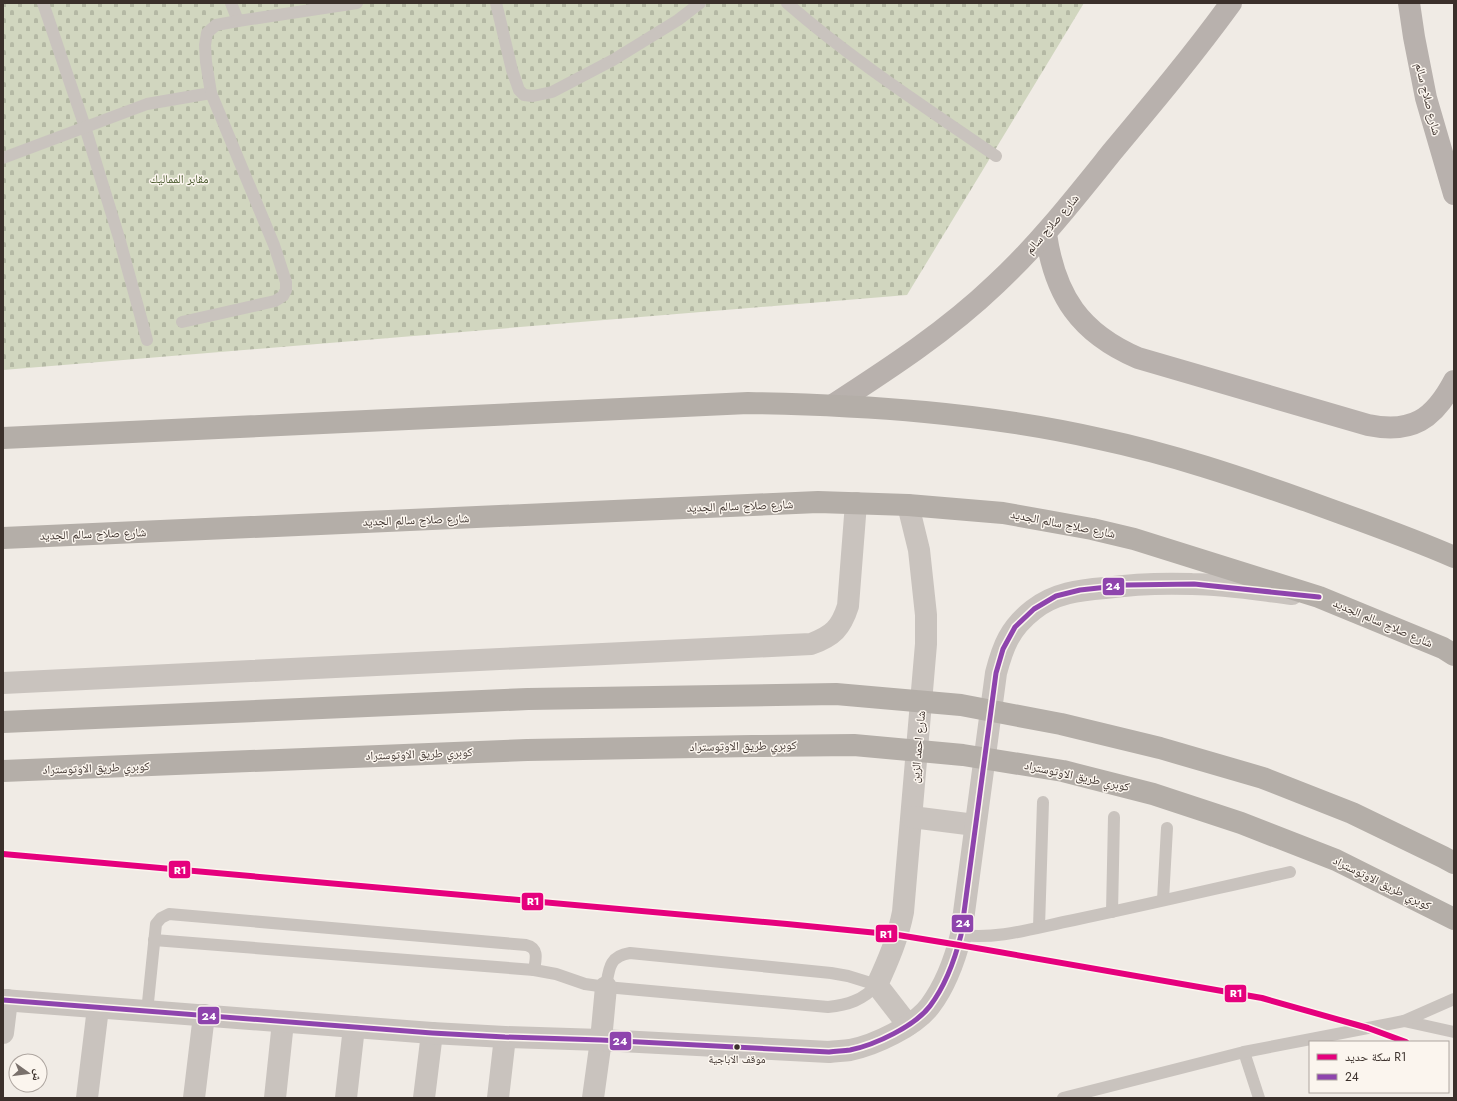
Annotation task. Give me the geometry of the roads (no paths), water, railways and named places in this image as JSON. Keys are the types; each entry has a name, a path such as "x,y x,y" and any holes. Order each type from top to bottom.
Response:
{"highway":[{"path":"3,438 748,403 833,405 903,409 967,416 1100,438 1179,459 1264,486 1406,536 1454,557"},
{"name":"شارع صلاح سالم الجديد","path":"3,538 818,502 908,505 1003,512 1092,529 1134,539 1319,597 1443,648 1454,655"},
{"path":"3,722 543,699 836,694 961,705 1061,724 1160,748 1263,778 1352,812 1443,857 1454,864"},
{"name":"كوبري طريق الاوتوستراد","path":"3,771 527,750 737,746 854,745 963,755 1063,771 1153,794 1241,823 1336,860 1454,919"}],"main road":[{"name":"شارع صلاح سالم","path":"833,405 897,364 950,324 996,284 1046,234 1153,103 1231,3"},
{"name":"شارع صلاح سالم","path":"1409,3 1426,98 1454,194"},
{"path":"1046,234 1049,256 1055,278 1065,298 1078,316 1106,341 1138,358 1368,425 1383,428 1398,428 1413,424 1425,417 1436,409 1445,398 1454,381"}],"street":[{"path":"3,683 811,644 830,635 844,619 848,606 856,503"},
{"name":"شارع احمد الزين","path":"877,986 898,935 904,912 926,637 923,584 919,550 908,505"},
{"path":"3,1033 5,1000 147,1012 505,1037 601,1040 829,1052 850,1050 870,1044 908,1025 930,1007 942,986 958,945 961,935 996,674 1003,649 1015,627 1034,609 1056,596 1080,590 1126,585 1194,584 1319,597"},
{"path":"912,817 975,825"},
{"path":"877,986 908,1025"},
{"path":"593,1098 606,987"},
{"path":"87,1098 98,1008"},
{"path":"194,1098 204,1015"},
{"path":"275,1098 283,1022"},
{"path":"346,1098 354,1027"},
{"path":"424,1098 432,1033"},
{"path":"498,1098 505,1037"}],"lane":[{"path":"42,3 85,127 120,241 147,340"},
{"path":"231,3 238,21"},
{"path":"182,322 275,301 283,296 286,290 286,282 274,245 211,93 206,62 205,45 207,33 216,25 357,3"},
{"path":"496,3 512,70 519,90 524,95 533,96 552,92 613,60 678,20 700,3"},
{"path":"787,3 849,54 996,156"},
{"path":"3,158 147,104 211,93"},
{"path":"1039,927 1043,802"},
{"path":"1112,912 1114,818"},
{"path":"1163,900 1167,828"},
{"path":"961,935 987,936 1039,927 1290,872"},
{"path":"147,1012 156,924 161,918 169,914 526,945 534,948 536,952 534,970"},
{"path":"154,940 534,970 556,974 585,984 606,987 828,1007 843,1005 858,1000 870,993 877,986 848,976 830,973 630,954 616,958 611,964 606,987"},
{"path":"1063,1098 1244,1052 1404,1021 1454,999"},
{"path":"1404,1021 1454,1032"},
{"path":"1244,1052 1259,1098"}],"rail line":[{"name":"R1","path":"3,854 898,935 1262,998 1368,1028 1403,1041"}],"place":[{"name":"موقف الاباجية","path":"737,1047"}],"park label":[{"name":"مقابر المماليك","path":"179,179"}]}
